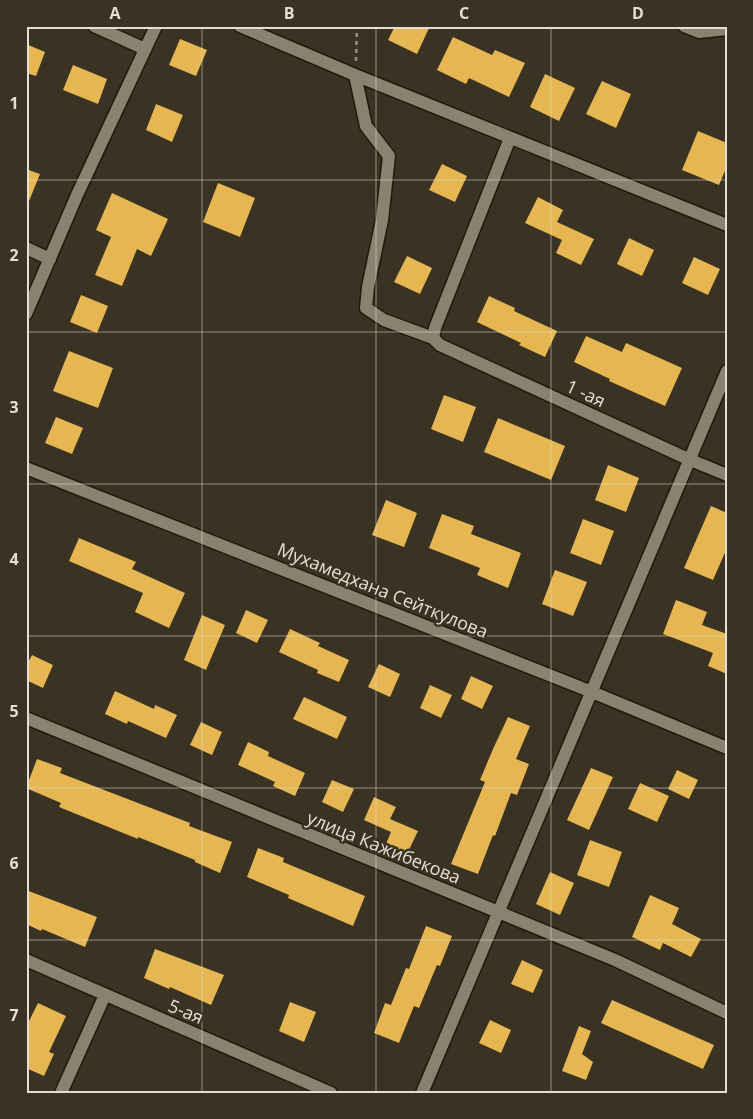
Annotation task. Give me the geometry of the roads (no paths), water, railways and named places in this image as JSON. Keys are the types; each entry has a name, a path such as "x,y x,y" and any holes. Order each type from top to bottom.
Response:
{"street":[{"path":"94,26 145,49"},
{"path":"26,314 77,195 156,26"},
{"path":"240,26 355,75 727,225"},
{"path":"684,26 699,32 727,29"},
{"name":"1 -ая","path":"355,75 366,126 389,156 382,220 368,287 366,308 384,320 433,338 440,346 727,475"},
{"path":"433,338 435,328 510,138"},
{"path":"26,248 50,259"},
{"path":"422,1093 727,370"},
{"name":"Мухамедхана Сейткулова","path":"26,468 592,692 727,748"},
{"name":"улица Кажибекова","path":"26,718 615,960 727,1013"},
{"name":"5-ая","path":"26,960 331,1093"},
{"path":"61,1093 105,994"}]}
